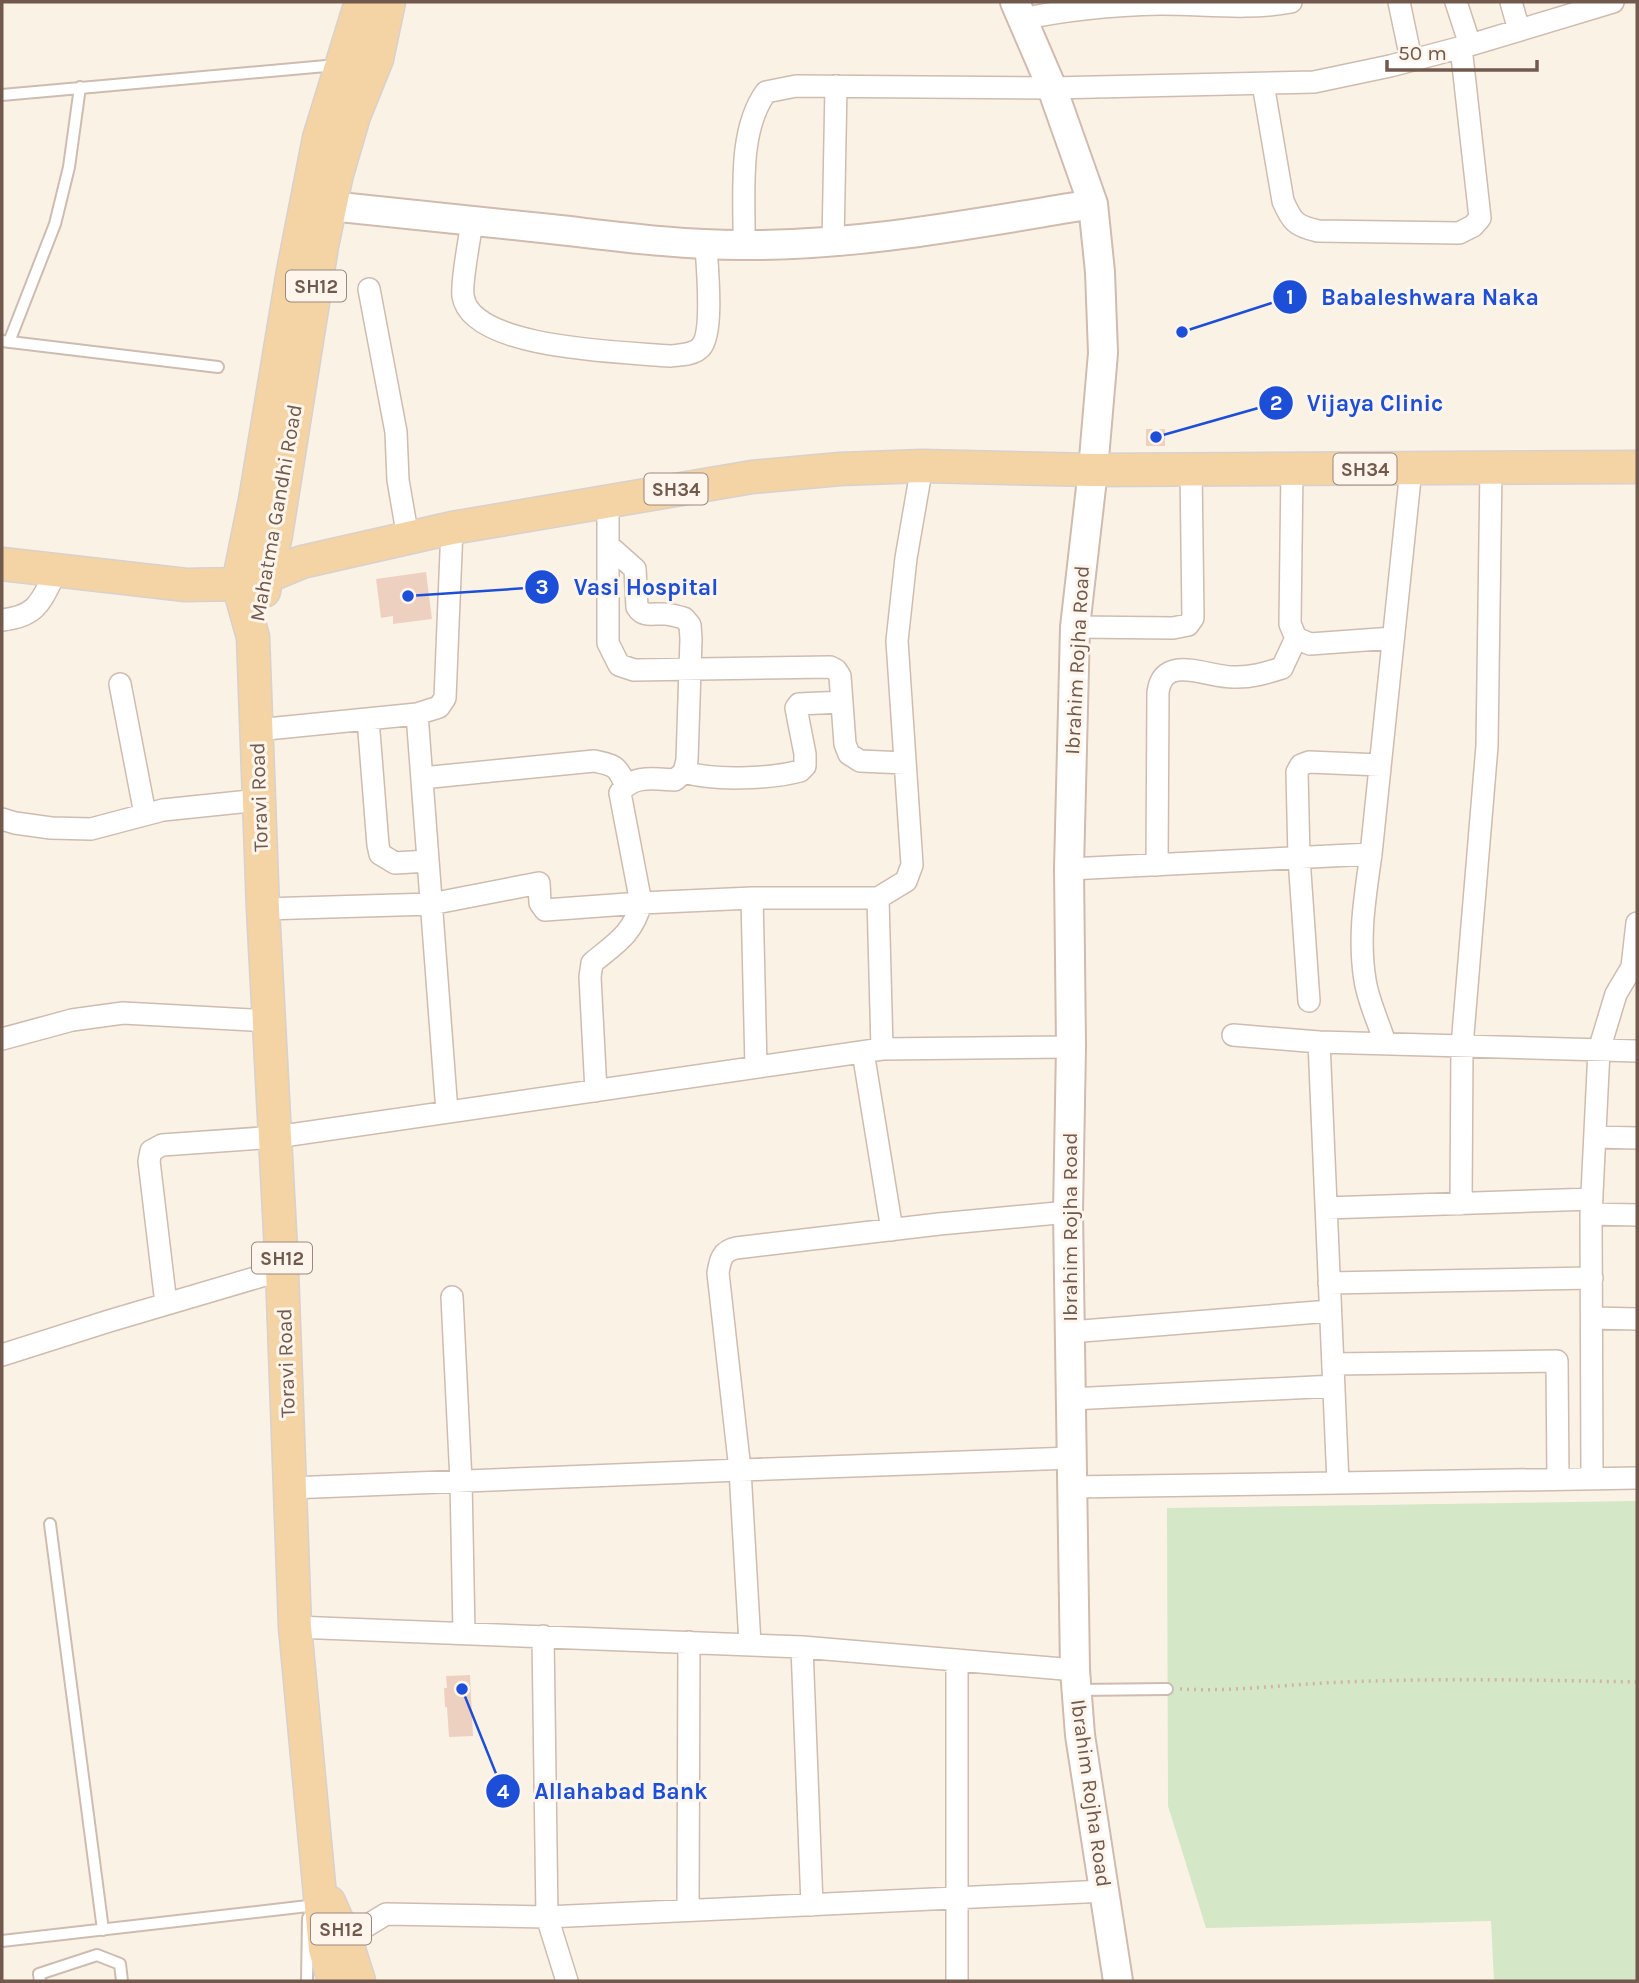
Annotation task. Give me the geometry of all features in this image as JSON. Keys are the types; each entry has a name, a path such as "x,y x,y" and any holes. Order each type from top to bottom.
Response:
{"main road":[{"name":"Mahatma Gandhi Road","path":"253,637 238,584 256,500 293,271 319,138 361,2"},
{"name":"Mahatma Gandhi Road","path":"253,637 268,576 330,206 354,116 377,59 389,2"},
{"name":"SH34","path":"238,584 303,562 452,528 752,477 922,466 1093,470 1637,467"},
{"path":"2,564 186,585 238,584"},
{"name":"Toravi Road","path":"253,637 263,909 282,1270 295,1627 313,1892 336,1945 359,1981"},
{"name":"Toravi Road","path":"334,1981 336,1945"}],"street":[{"path":"1018,10 1112,5 1291,2"},
{"path":"1399,2 1411,59"},
{"path":"1263,84 1283,201 1289,215 1300,227 1318,231 1459,233 1473,226 1480,218 1466,46 1456,2"},
{"path":"1511,2 1519,30"},
{"path":"744,245 747,134 755,107 766,92 796,86 1052,88 1314,82 1466,46 1613,2"},
{"name":"Ibrahim Rojha Road","path":"1018,10 1052,88 1093,204 1100,272 1103,353 1075,627 1069,869 1071,1047 1068,1212 1076,1680 1080,1735 1118,1981"},
{"path":"832,243 836,86"},
{"path":"330,206 706,245 744,245 832,243 886,238 1093,204"},
{"path":"472,221 463,296 471,313 513,337 670,356 692,353 702,347 709,326 706,245"},
{"path":"369,289 396,432 398,480 408,538"},
{"path":"263,909 431,904 539,883 540,903 545,909 751,898 878,898 906,881 912,865 897,642 906,558 922,466"},
{"path":"1075,627 1173,628 1188,625 1193,618 1191,469"},
{"path":"1292,469 1290,624 1296,638 1310,644 1393,638"},
{"path":"1385,1044 1365,983 1361,923 1371,854 1411,469"},
{"path":"1461,1204 1462,1046 1487,746 1492,469"},
{"path":"608,500 608,643 620,665 634,670 689,671 830,667 840,676 845,744 849,754 860,761 905,763"},
{"path":"257,730 417,714 439,707 445,698 452,528"},
{"path":"596,1090 590,977 592,963 627,934 636,922 640,903 620,793 625,784 640,779 675,780 684,772 687,760 691,639 690,625 684,618 665,614 644,615 639,611 635,569 608,545"},
{"path":"2,620 29,614 38,604 57,570"},
{"path":"1157,865 1160,680 1167,672 1182,670 1232,677 1258,675 1282,668 1296,638"},
{"path":"120,684 145,814"},
{"path":"684,772 699,777 718,778 800,771 805,766 805,754 796,708 799,704 842,702"},
{"path":"417,714 447,1112"},
{"path":"368,719 377,845 380,854 395,863 428,861"},
{"path":"422,778 594,761 612,765 620,771 625,784"},
{"path":"1309,1001 1299,859 1297,772 1301,765 1309,762 1380,765"},
{"path":"2,819 51,828 91,829 145,814 260,800"},
{"path":"1069,869 1371,854"},
{"path":"751,898 756,1067"},
{"path":"878,898 873,1050 892,1230"},
{"path":"1592,1479 1592,1207 1599,1050 1616,993 1635,967 1637,923"},
{"path":"2,1039 72,1020 123,1013 270,1021"},
{"path":"1233,1035 1385,1044 1637,1051"},
{"path":"1318,1041 1338,1483"},
{"path":"166,1304 149,1161 151,1151 162,1144 276,1137 873,1050 1071,1047"},
{"path":"1595,1137 1637,1138"},
{"path":"1326,1208 1461,1204 1592,1207 1637,1214"},
{"path":"750,1644 740,1470 718,1273 720,1260 725,1252 736,1248 1068,1212"},
{"path":"2,1353 282,1270"},
{"path":"1329,1283 1591,1278"},
{"path":"452,1297 461,1481 464,1633"},
{"path":"1070,1332 1331,1311"},
{"path":"1592,1318 1637,1320"},
{"path":"1333,1364 1557,1361 1558,1479"},
{"path":"1071,1399 1334,1386"},
{"path":"290,1488 1072,1458"},
{"path":"1072,1487 1637,1478"},
{"path":"295,1627 802,1647 957,1660 1076,1680"},
{"path":"543,1636 547,1917 567,1981"},
{"path":"688,1642 688,1910"},
{"path":"802,1647 812,1905"},
{"path":"957,1660 957,1981"},
{"path":"336,1945 386,1914 547,1917 1105,1891"}],"lane":[{"path":"2,95 343,64"},
{"path":"80,87 69,167 55,225 6,341 218,367"},
{"path":"50,1524 103,1930"},
{"path":"1076,1680 1167,1689"},
{"path":"2,1941 103,1930 313,1892 307,1981"},
{"path":"40,1981 39,1974 97,1955 120,1964 121,1981"}],"path":[{"path":"1167,1689 1220,1692 1344,1682 1637,1682"}],"green space":[{"path":"1637,1501 1637,1981 1494,1981 1491,1921 1206,1928 1168,1806 1167,1508"}],"building":[{"path":"1146,429 1165,429 1165,446 1146,446"},
{"path":"426,572 432,619 393,624 393,616 381,618 376,579"},
{"path":"470,1675 473,1736 449,1737 444,1688 447,1688 446,1676"}],"place":[{"name":"Babaleshwara Naka","path":"1182,332"},
{"name":"Vijaya Clinic","path":"1156,437"},
{"name":"Vasi Hospital","path":"408,596"},
{"name":"Allahabad Bank","path":"462,1689"}]}
